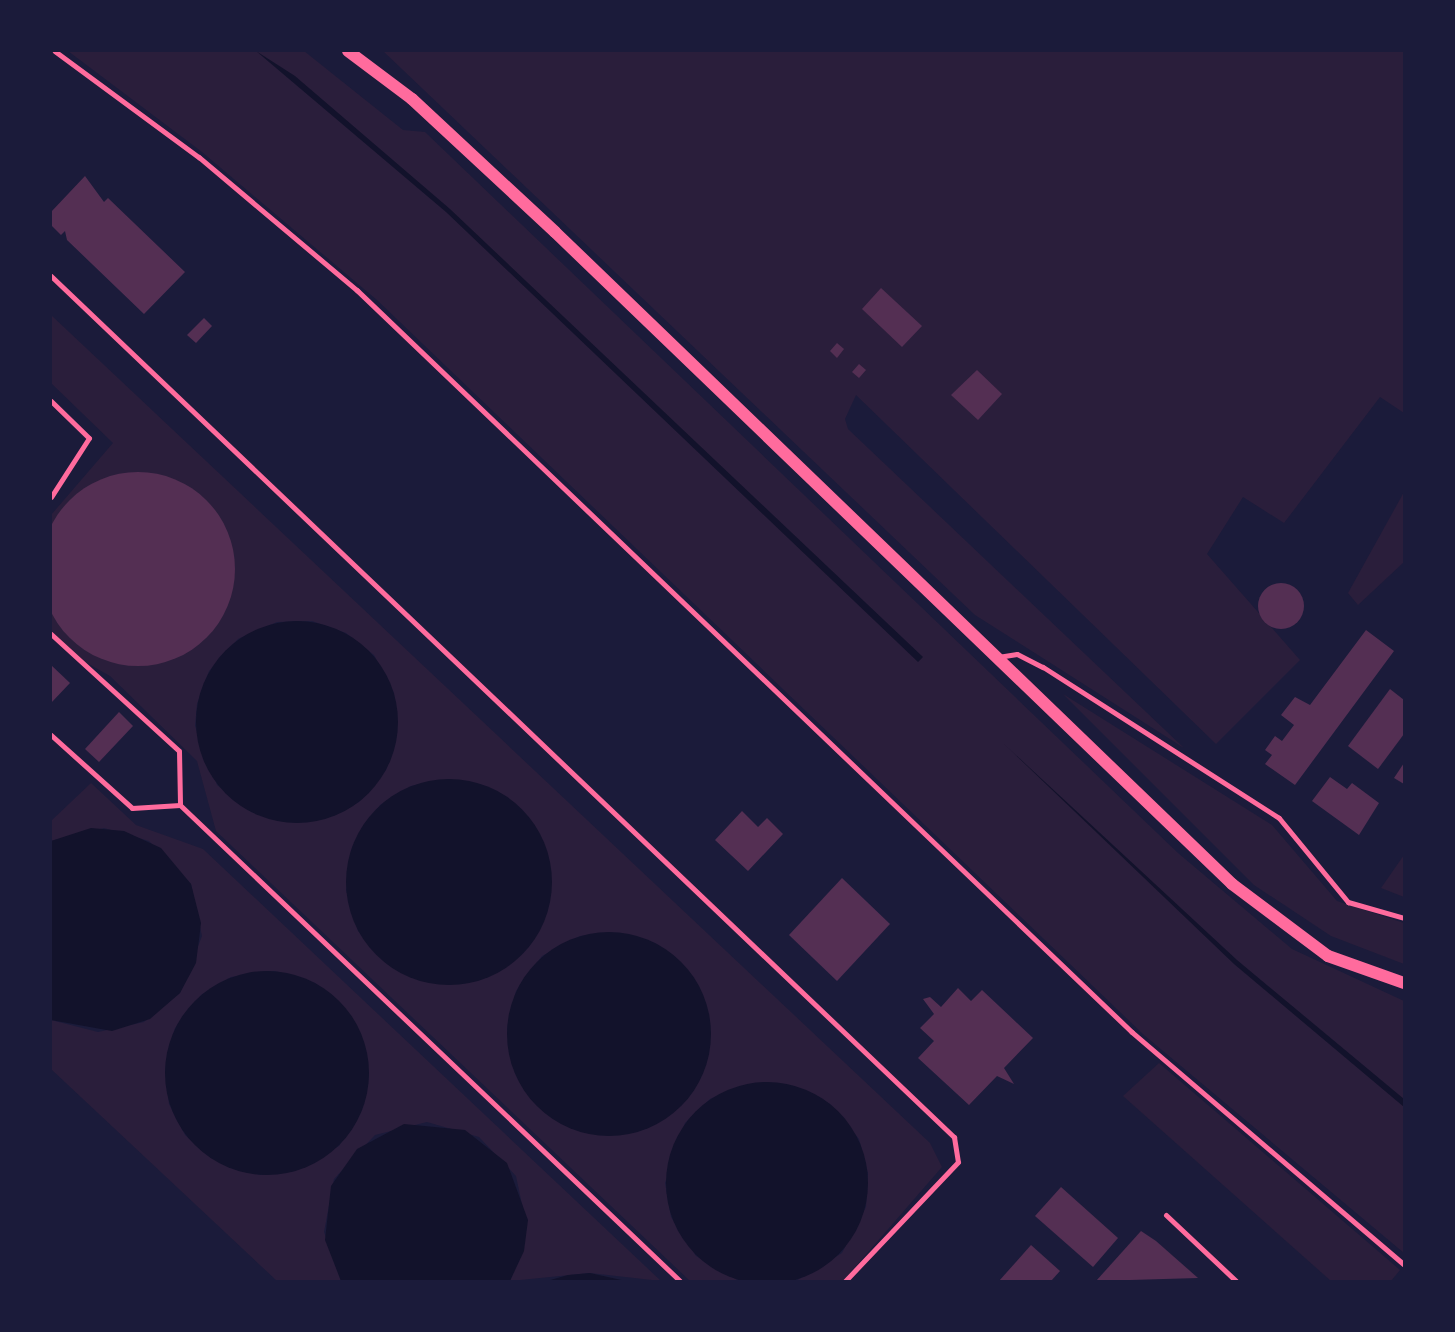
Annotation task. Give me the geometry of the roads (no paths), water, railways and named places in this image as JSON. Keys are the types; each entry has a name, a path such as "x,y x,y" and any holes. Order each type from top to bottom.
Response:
{"street":[{"path":"348,51 412,99 555,232 995,657 1276,922 1328,956 1404,983"}],"lane":[{"path":"51,276 954,1137 958,1162 845,1281"},
{"path":"51,401 89,438 51,497"},
{"path":"51,634 179,751 180,805 680,1281"},
{"path":"995,657 1017,654 1043,667 1279,818 1348,902 1404,918"},
{"path":"51,735 132,808 180,805"},
{"path":"1166,1215 1236,1281"}]}
